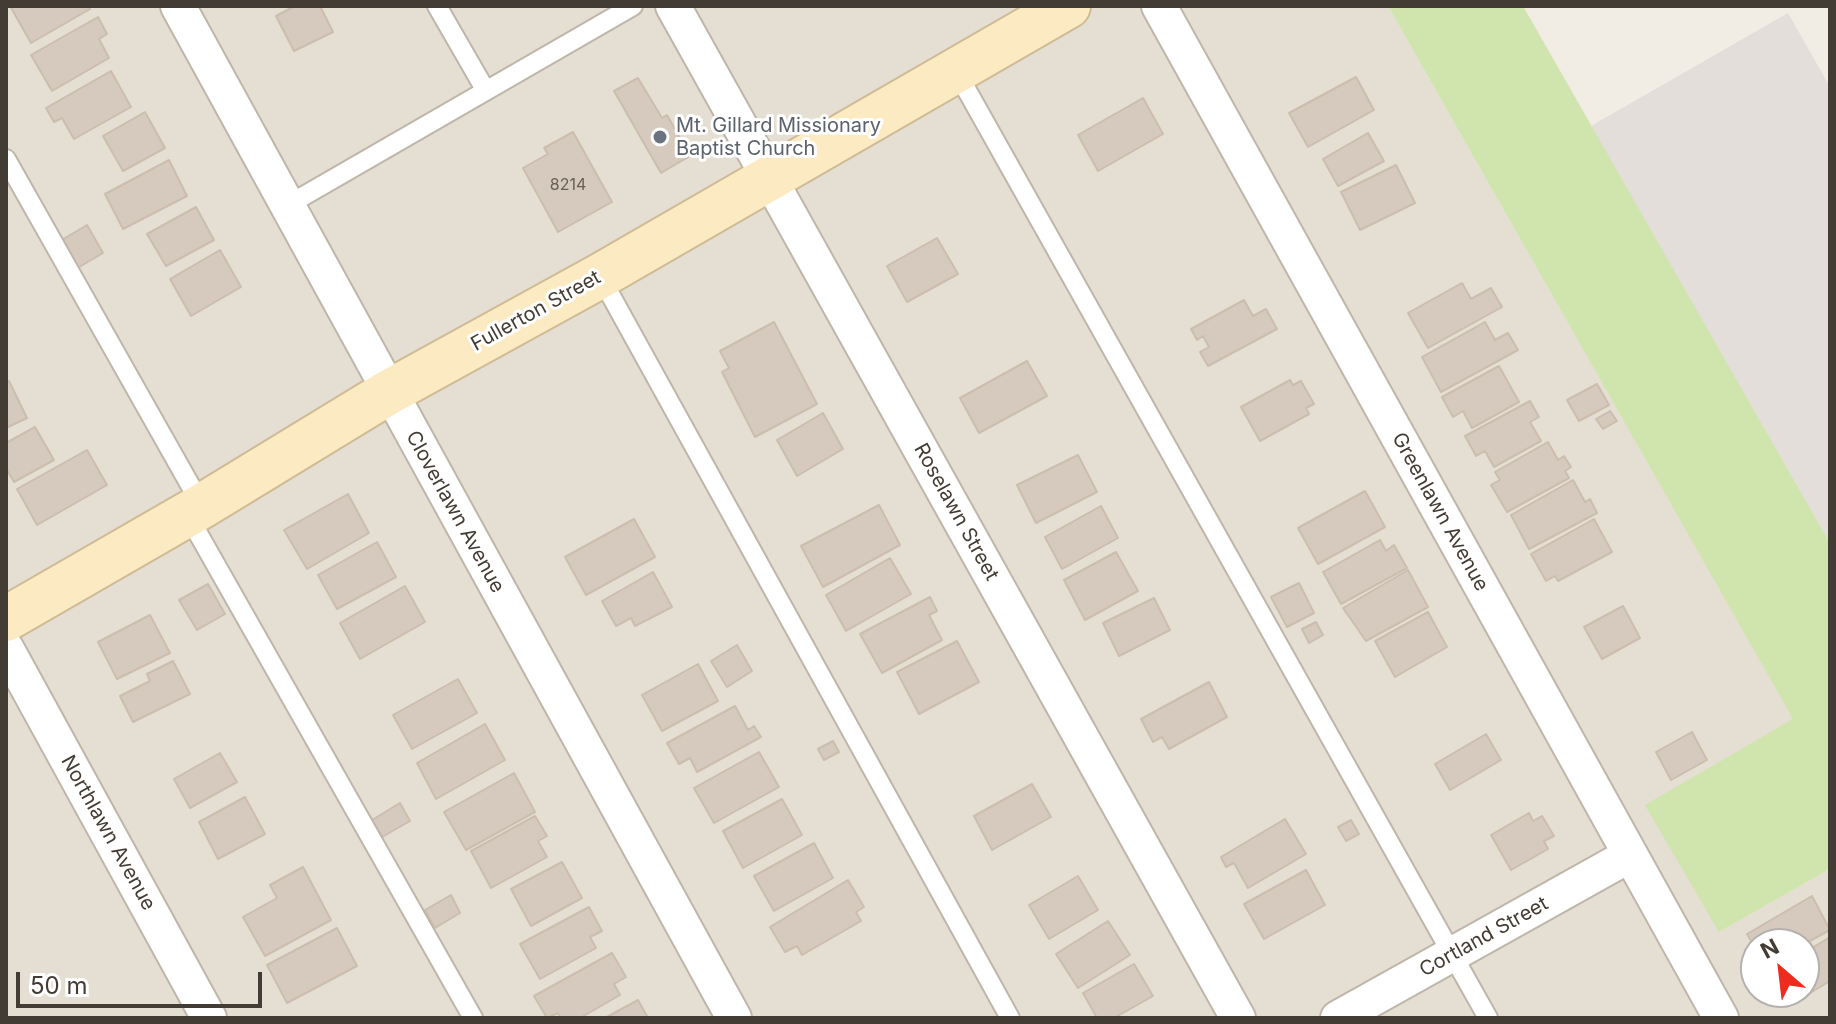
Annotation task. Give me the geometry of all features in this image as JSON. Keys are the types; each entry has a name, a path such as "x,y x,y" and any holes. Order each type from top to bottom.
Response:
{"street":[{"name":"Cloverlawn Avenue","path":"178,6 734,1018"},
{"name":"Roselawn Street","path":"673,6 1238,1018"},
{"name":"Fullerton Street","path":"6,619 389,392 600,276 1068,6"},
{"name":"Greenlawn Avenue","path":"1159,6 1721,1018"},
{"name":"Northlawn Avenue","path":"6,648 209,1018"},
{"name":"Cortland Street","path":"1338,1018 1630,855"}],"lane":[{"path":"437,6 486,91"},
{"path":"288,205 633,6"},
{"path":"956,71 1488,1018"},
{"path":"6,159 194,510 473,1018"},
{"path":"600,276 1010,1018"}],"shaded area":[{"path":"6,6 1388,6 1794,720 1719,932 1830,869 1830,1018 6,1018"},
{"path":"1788,13 1830,87 1830,543 1591,126"}],"green space":[{"path":"1388,6 1523,6 1830,543 1830,869 1719,932 1645,805 1793,719"}],"building":[{"path":"10,6 89,6 90,9 31,43"},
{"path":"295,6 320,6 333,32 294,51 276,16"},
{"path":"98,17 107,34 99,39 109,58 52,91 31,55"},
{"path":"111,71 131,107 74,139 62,118 54,122 46,108"},
{"path":"1356,77 1374,110 1308,147 1289,113"},
{"name":"Mt. Gillard Missionary Baptist Church","path":"638,78 662,118 667,115 690,156 661,173 614,91"},
{"path":"1143,98 1163,134 1098,171 1078,135"},
{"path":"145,112 165,148 123,171 103,136"},
{"path":"573,132 612,202 558,232 523,168 548,154 544,148"},
{"path":"1368,133 1384,161 1338,186 1323,159"},
{"path":"169,160 187,196 123,229 105,194"},
{"path":"1396,165 1415,203 1360,230 1341,192"},
{"path":"196,207 214,240 166,266 147,234"},
{"path":"87,225 103,253 76,269 60,241"},
{"path":"937,238 958,274 907,302 887,266"},
{"path":"220,250 241,287 191,316 170,279"},
{"path":"1462,283 1471,299 1491,288 1502,307 1428,348 1408,313"},
{"path":"1244,300 1253,316 1266,309 1277,329 1208,366 1200,352 1209,347 1203,336 1197,340 1191,329"},
{"path":"774,322 817,404 755,437 722,372 729,368 720,351"},
{"path":"1485,322 1495,340 1508,333 1518,350 1441,392 1422,357"},
{"path":"1027,361 1047,396 979,433 960,398"},
{"path":"1499,366 1519,402 1472,428 1463,411 1453,417 1442,397"},
{"path":"1290,380 1293,385 1301,381 1314,404 1306,408 1309,414 1260,441 1241,407"},
{"path":"9,381 27,418 6,428 6,383"},
{"path":"1597,384 1609,405 1579,421 1567,400"},
{"path":"1530,401 1539,417 1530,422 1541,441 1494,467 1485,451 1476,456 1465,436"},
{"path":"1610,411 1617,421 1603,429 1596,419"},
{"path":"823,413 843,449 797,476 777,440"},
{"path":"35,427 54,460 14,482 6,468 6,443"},
{"path":"1548,442 1558,460 1564,456 1571,467 1565,471 1569,478 1507,512 1491,485 1500,480 1495,472"},
{"path":"87,450 107,485 37,525 17,489"},
{"path":"1078,455 1097,492 1036,523 1017,485"},
{"path":"1573,480 1585,502 1590,499 1597,513 1529,549 1511,515"},
{"path":"1365,491 1385,527 1318,564 1298,528"},
{"path":"348,494 369,533 307,569 284,530"},
{"path":"879,505 900,545 823,587 801,546"},
{"path":"1101,506 1118,538 1062,569 1045,537"},
{"path":"634,519 655,557 586,595 565,557"},
{"path":"1594,519 1612,552 1558,581 1555,576 1546,581 1531,554"},
{"path":"1380,540 1386,551 1394,545 1407,568 1341,604 1323,572"},
{"path":"377,542 396,577 337,609 318,575"},
{"path":"1116,552 1138,591 1085,620 1064,580"},
{"path":"890,558 911,594 846,631 826,595"},
{"path":"1408,570 1428,607 1366,641 1343,608"},
{"path":"653,572 672,607 635,626 631,618 616,626 602,601"},
{"path":"1299,583 1314,613 1287,627 1271,597"},
{"path":"208,584 225,614 197,630 179,600"},
{"path":"405,586 425,622 360,659 340,623"},
{"path":"930,597 937,611 929,615 942,640 882,673 860,634"},
{"path":"1154,598 1170,630 1119,656 1103,623"},
{"path":"1623,606 1640,638 1602,659 1584,627"},
{"path":"1428,612 1447,647 1395,677 1375,641"},
{"path":"150,615 170,653 117,679 98,642"},
{"path":"1316,622 1323,635 1309,643 1302,629"},
{"path":"957,641 979,682 919,714 897,672"},
{"path":"737,645 752,671 727,687 711,661"},
{"path":"173,661 190,694 133,722 120,696 150,681 147,674"},
{"path":"698,664 718,701 662,731 642,695"},
{"path":"458,679 477,713 412,749 393,715"},
{"path":"1209,682 1227,717 1169,749 1162,737 1153,742 1141,719"},
{"path":"735,706 748,730 754,726 761,737 697,772 690,758 679,764 667,743"},
{"path":"485,724 505,760 436,799 417,763"},
{"path":"1692,732 1707,760 1671,780 1656,752"},
{"path":"1486,734 1501,760 1450,790 1435,764"},
{"path":"833,741 839,752 824,760 818,749"},
{"path":"759,752 779,787 714,823 694,788"},
{"path":"220,753 237,782 190,808 174,779"},
{"path":"514,773 535,812 466,850 444,812"},
{"path":"1032,784 1051,817 992,850 974,816"},
{"path":"245,797 265,834 218,859 199,822"},
{"path":"782,799 802,835 743,868 723,831"},
{"path":"400,803 410,821 382,837 372,820"},
{"path":"1529,813 1533,821 1542,816 1554,836 1544,841 1548,849 1511,870 1491,835"},
{"path":"535,816 547,836 538,841 547,857 491,888 471,851"},
{"path":"1285,819 1306,854 1248,888 1234,863 1226,867 1221,857"},
{"path":"1351,820 1359,834 1346,841 1338,827"},
{"path":"814,843 833,878 774,911 754,876"},
{"path":"562,862 582,898 531,926 511,889"},
{"path":"303,867 331,920 265,956 243,917 277,898 270,885"},
{"path":"1306,870 1325,905 1264,939 1244,904"},
{"path":"1078,876 1098,910 1049,939 1029,905"},
{"path":"848,880 864,907 856,912 861,921 802,955 797,946 785,952 770,927"},
{"path":"451,895 460,913 435,928 425,910"},
{"path":"1812,896 1830,930 1820,935 1820,928 1757,928"},
{"path":"589,907 602,931 590,937 596,948 540,979 520,944"},
{"path":"1108,921 1130,955 1078,988 1056,954"},
{"path":"337,928 357,966 287,1003 267,965"},
{"path":"1830,937 1830,981 1820,987 1820,943"},
{"path":"612,953 626,977 614,984 620,995 580,1018 560,1018 558,1013 547,1018 534,996"},
{"path":"1134,964 1153,996 1114,1018 1097,1018 1083,993"},
{"path":"638,1000 648,1018 605,1018"}],"place":[{"name":"Mt. Gillard Missionary Baptist Church","path":"660,137"}]}
